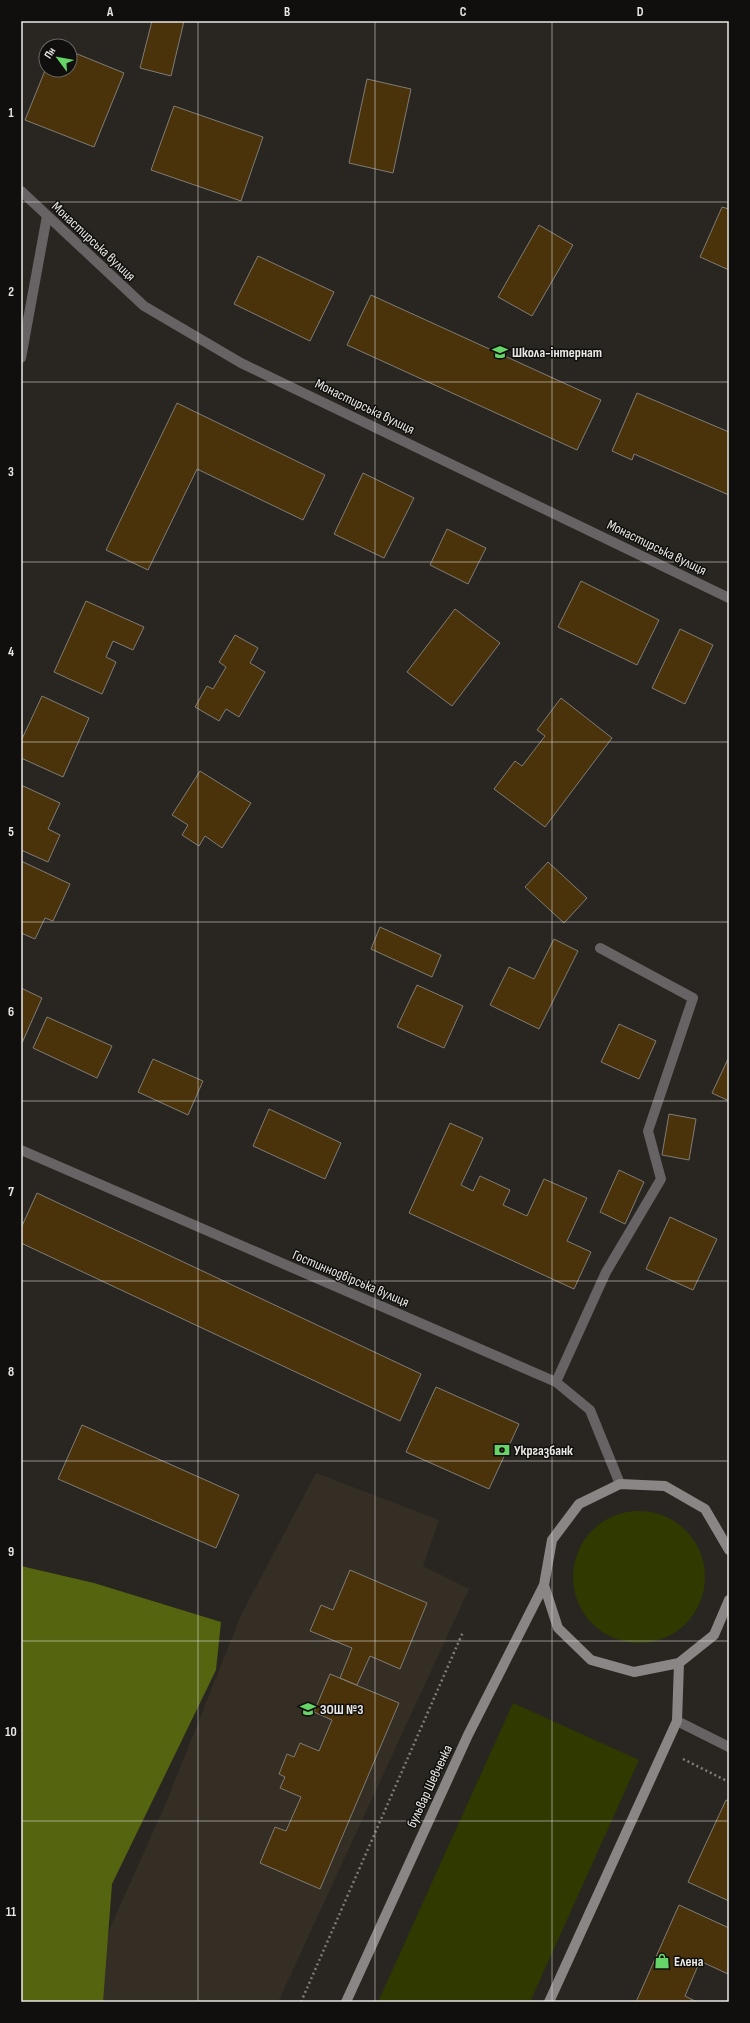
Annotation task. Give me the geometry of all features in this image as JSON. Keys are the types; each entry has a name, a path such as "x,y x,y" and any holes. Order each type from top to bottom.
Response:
{"main road":[{"name":"бульвар Шевченка","path":"346,2002 468,1735 544,1585 552,1540 579,1504 620,1484 665,1486 705,1509 729,1548"},
{"name":"бульвар Шевченка","path":"544,1585 558,1628 591,1660 634,1672 679,1664 714,1635 729,1600"},
{"path":"549,2002 677,1722 679,1664"}],"street":[{"name":"Монастирська вулиця","path":"21,191 144,306 241,363 729,598"},
{"path":"21,358 47,216"},
{"path":"556,1382 606,1272 661,1180 648,1131 692,998 600,948"},
{"name":"Гостиннодвірська вулиця","path":"21,1150 556,1382 590,1410 620,1484"},
{"path":"677,1722 729,1747"}],"path":[{"path":"301,2002 463,1632"},
{"path":"665,1749 729,1782"}],"shaded area":[{"name":"ЗОШ №3","path":"316,1473 439,1520 423,1566 469,1589 278,2002 77,2002 166,1803 241,1615"}],"green space":[{"path":"645,1511 664,1516 676,1522 686,1530 694,1540 700,1552 704,1564 704,1590 700,1602 694,1614 686,1624 676,1632 664,1638 652,1642 633,1643 614,1638 602,1632 592,1624 584,1614 578,1602 574,1590 573,1571 578,1552 584,1540 592,1530 602,1522 614,1516 626,1512"},
{"path":"21,1566 94,1583 221,1622 216,1670 112,1884 103,2002 21,2002"},
{"path":"513,1703 639,1760 530,2002 378,2002"}],"building":[{"path":"152,21 184,21 171,76 140,68"},
{"path":"78,54 124,73 94,147 25,120 42,78 78,78"},
{"path":"367,79 411,89 393,173 349,163"},
{"path":"174,106 263,137 241,201 151,170"},
{"path":"722,207 729,209 729,270 700,257"},
{"path":"539,225 573,245 532,316 498,297"},
{"path":"258,256 334,292 310,341 234,304"},
{"path":"371,295 601,400 577,450 347,345"},
{"path":"637,393 729,432 729,495 634,454 632,460 612,451"},
{"path":"177,403 325,475 303,520 197,469 148,570 106,550"},
{"path":"363,473 414,498 384,558 334,534"},
{"path":"447,529 486,548 468,584 430,565"},
{"path":"581,581 659,620 637,665 558,627"},
{"path":"86,601 144,627 133,650 113,641 106,657 116,662 102,694 54,672"},
{"path":"455,609 500,643 452,706 407,672"},
{"path":"680,629 713,645 685,704 652,688"},
{"path":"235,635 258,648 250,663 265,672 239,717 226,709 219,721 195,707 207,686 213,689 226,667 219,662"},
{"path":"42,696 89,718 63,777 21,758 21,741"},
{"path":"561,698 612,738 545,827 494,789 515,761 522,766 545,736 537,730"},
{"path":"200,771 251,803 222,848 205,836 199,846 182,835 188,825 172,815"},
{"path":"21,785 60,803 48,829 60,835 48,862 21,850"},
{"path":"21,861 70,884 53,921 45,918 35,939 21,933"},
{"path":"548,862 587,898 564,923 525,887"},
{"path":"380,927 441,955 432,977 371,949"},
{"path":"554,939 578,951 539,1029 490,1005 509,967 534,979"},
{"path":"417,985 463,1006 444,1048 397,1027"},
{"path":"21,988 42,998 22,1043 21,1042"},
{"path":"47,1017 112,1046 97,1078 33,1048"},
{"path":"619,1024 656,1041 639,1079 601,1062"},
{"path":"153,1059 203,1081 188,1115 138,1092"},
{"path":"729,1059 729,1101 712,1093"},
{"path":"269,1109 341,1143 325,1179 253,1146"},
{"path":"669,1114 696,1119 689,1160 662,1155"},
{"path":"450,1123 483,1138 461,1185 473,1191 480,1176 510,1190 503,1205 527,1216 544,1179 587,1198 567,1241 591,1252 574,1289 409,1213"},
{"path":"619,1170 644,1182 625,1224 600,1212"},
{"path":"37,1193 421,1374 400,1421 21,1243 21,1228"},
{"path":"670,1217 717,1239 693,1290 646,1269"},
{"path":"436,1387 519,1424 489,1489 406,1452"},
{"path":"82,1425 239,1495 216,1548 58,1479"},
{"path":"350,1570 427,1603 400,1669 370,1656 357,1685 340,1678 352,1648 310,1631 321,1605 333,1610"},
{"path":"330,1674 399,1703 320,1889 260,1863 275,1827 286,1831 301,1797 280,1788 285,1777 279,1774 287,1754 294,1757 300,1743 319,1751 332,1720 314,1712"},
{"path":"726,1800 729,1801 729,1901 688,1882"},
{"path":"679,1905 729,1928 728,1974 700,1961 685,1996 697,2002 636,2002"}],"place":[{"name":"Школа-інтернат","path":"500,352"},
{"name":"Укргазбанк","path":"502,1450"},
{"name":"ЗОШ №3","path":"308,1709"},
{"name":"Елена","path":"662,1961"}]}
